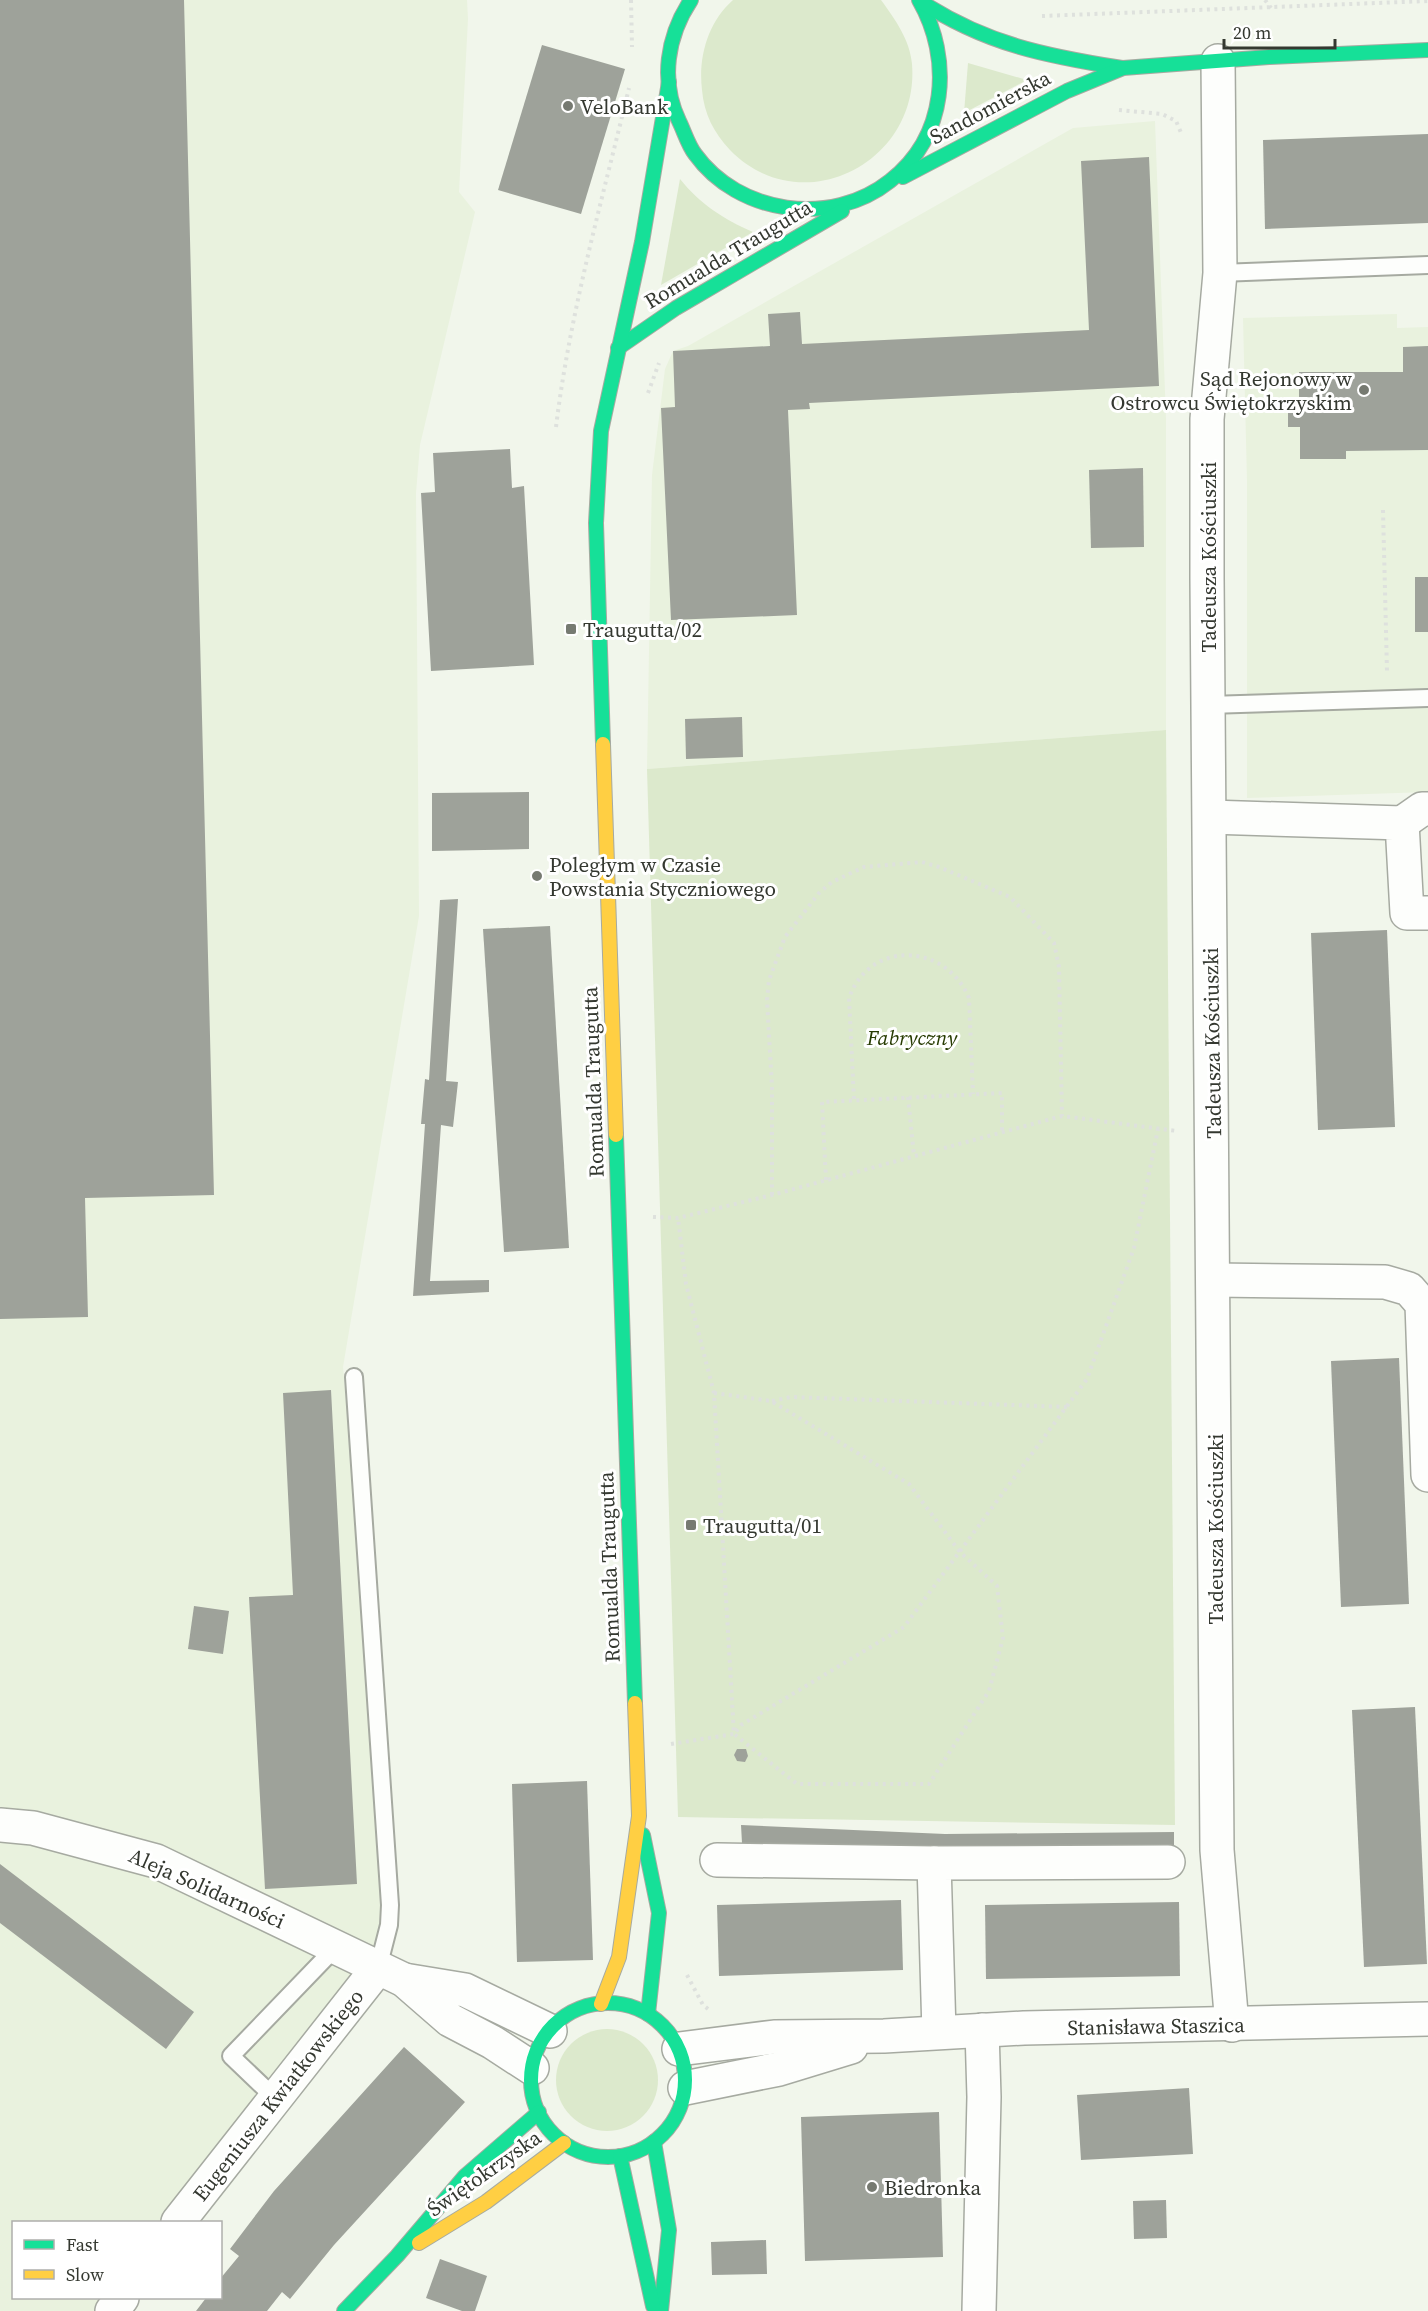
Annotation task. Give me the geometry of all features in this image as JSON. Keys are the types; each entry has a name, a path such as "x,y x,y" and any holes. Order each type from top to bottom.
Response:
{"main road":[{"path":"670,41 691,0"},
{"path":"668,10 669,82 677,122 696,158 726,186 743,197 762,205 802,212 843,206 880,189 910,163 932,128 941,88 939,48 920,1"},
{"name":"Sandomierska","path":"920,1 962,29 1003,45 1037,55 1124,68 1428,50"},
{"name":"Sandomierska","path":"880,189 1067,91 1124,68"},
{"name":"Romualda Traugutta","path":"601,2004 619,1957 639,1816 596,523 601,430 642,242 669,82"},
{"name":"Romualda Traugutta","path":"618,348 685,303 862,199"},
{"name":"Romualda Traugutta","path":"639,1816 659,1913 649,1986 648,2014"},
{"path":"601,2004 623,2005 648,2014 662,2025 679,2049 685,2088 672,2123 654,2142 639,2151 620,2156 596,2156 564,2143 549,2129 539,2112 532,2089 532,2068 540,2045 560,2020 579,2009 601,2004"},
{"name":"Świętokrzyska","path":"344,2311 397,2256 465,2176 539,2112"},
{"path":"654,2142 669,2230 661,2311"},
{"name":"Świętokrzyska","path":"397,2256 486,2202 564,2143"},
{"path":"620,2156 654,2311"}],"street":[{"name":"Tadeusza Kościuszki","path":"1218,61 1220,273 1207,419 1217,1850 1232,2025"},
{"path":"1210,817 1415,816 1407,913 1428,913"},
{"path":"1214,1280 1385,1282 1409,1289 1425,1304 1428,1476"},
{"name":"Aleja Solidarności","path":"0,1826 33,1828 156,1861 391,1974 450,2020 492,2042 532,2068"},
{"path":"717,1860 934,1863 1168,1862"},
{"path":"934,1863 939,2032"},
{"name":"Aleja Solidarności","path":"391,1974 465,1990 550,2031"},
{"name":"Eugeniusza Kwiatkowskiego","path":"180,2221 274,2097 391,1974"},
{"name":"Stanisława Staszica","path":"679,2049 774,2037 885,2036 982,2030 1428,2019"},
{"path":"979,2311 984,2097 982,2030"},
{"name":"Stanisława Staszica","path":"685,2088 779,2069 885,2036"},
{"path":"112,2311 121,2299"}],"lane":[{"path":"1220,273 1428,265"},
{"path":"1209,705 1428,698"},
{"path":"354,1377 390,1905 391,1974"},
{"path":"274,2097 231,2056 336,1947"}],"path":[{"path":"1266,0 1271,8"},
{"path":"1038,16 1428,1"},
{"path":"556,428 562,374 592,233 629,89"},
{"path":"1114,110 1162,114 1176,121"},
{"path":"1383,510 1388,699"},
{"path":"772,1195 772,1087 767,1000 773,966 785,937 819,892 832,882 864,867 922,862 949,871 1010,897 1054,943 1059,967 1062,1116"},
{"path":"854,1099 849,998 855,983 867,971 878,962 902,954 924,957 942,967 965,989 969,998 973,1094"},
{"path":"826,1180 822,1102 1002,1093 1002,1132"},
{"path":"909,1097 914,1156"},
{"path":"619,1218 678,1218 772,1195 1062,1116 1179,1131"},
{"path":"637,1745 676,1744 734,1734 741,1725 904,1627 1067,1407 1095,1364 1134,1248 1158,1129"},
{"path":"678,1218 687,1284 714,1393 734,1734 797,1784 929,1784 989,1691 1004,1638 997,1586 960,1552 909,1484 771,1401"},
{"path":"714,1393 771,1401 791,1397 1067,1407"},
{"path":"685,1970 703,2005 712,2012"}],"shaded area":[{"path":"0,0 467,0 459,192 475,212 420,445 416,493 419,916 343,1367 390,1905 378,1968 179,2221 12,2221 12,2299 121,2299 112,2311 0,2311"},
{"path":"1155,121 1166,419 1166,730 647,769 652,475 665,369 673,351 688,346 1073,128"},
{"name":"Sąd Rejonowy w Ostrowcu Świętokrzyskim","path":"1397,314 1397,328 1428,327 1428,792 1247,798 1247,481 1243,318"}],"green space":[{"path":"733,0 881,0 905,38 912,64 909,99 897,129 877,154 851,172 821,181 790,181 759,171 730,150 719,137 708,115 703,99 701,78 703,53 711,29"},
{"path":"968,63 1027,80 964,113"},
{"path":"680,179 713,210 753,232 661,285"},
{"name":"Fabryczny","path":"1166,730 1175,1825 678,1817 647,769"},
{"path":"607,2029 627,2033 643,2044 654,2060 658,2080 654,2100 643,2116 627,2127 607,2131 587,2127 571,2116 560,2100 556,2080 560,2060 571,2044 587,2033"}],"building":[{"path":"0,0 184,0 214,1195 85,1198 88,1317 0,1319"},
{"name":"VeloBank","path":"542,45 625,69 581,214 498,190"},
{"path":"1428,134 1428,223 1265,229 1263,140"},
{"path":"1149,157 1159,386 809,403 810,409 788,410 797,615 671,620 661,408 675,407 673,351 770,346 768,314 800,312 802,344 1089,330 1081,161"},
{"name":"Sąd Rejonowy w Ostrowcu Świętokrzyskim","path":"1428,346 1428,450 1346,451 1346,459 1300,459 1300,427 1288,427 1288,407 1299,407 1299,372 1403,372 1403,347"},
{"path":"510,449 512,488 524,486 534,665 431,671 421,493 435,492 433,453"},
{"path":"1143,468 1144,547 1091,548 1089,470"},
{"path":"1415,577 1428,577 1428,632 1415,632"},
{"path":"742,717 743,757 686,759 685,719"},
{"path":"529,792 529,849 432,851 432,793"},
{"path":"458,899 446,1081 458,1082 453,1127 441,1125 430,1281 489,1280 489,1292 413,1296 425,1124 421,1124 425,1079 429,1080 440,900"},
{"path":"550,926 569,1248 504,1252 483,929"},
{"path":"1387,930 1395,1127 1318,1130 1311,933"},
{"path":"1399,1358 1409,1604 1341,1607 1331,1361"},
{"path":"331,1390 357,1884 265,1889 249,1597 293,1595 283,1393"},
{"path":"194,1606 229,1611 223,1654 188,1649"},
{"path":"1415,1707 1427,1964 1364,1967 1352,1710"},
{"path":"737,1749 746,1749 748,1756 745,1762 737,1761 734,1755"},
{"path":"587,1781 593,1960 517,1962 512,1784"},
{"path":"741,1825 945,1834 1174,1832 1174,1851 945,1852 742,1843"},
{"path":"0,1864 194,2012 166,2049 0,1923"},
{"path":"901,1900 903,1970 719,1976 717,1905"},
{"path":"1179,1902 1180,1976 986,1979 985,1905"},
{"path":"404,2047 465,2102 334,2245 290,2299 282,2292 267,2311 196,2311 205,2299 222,2299 222,2277 239,2256 230,2249 274,2191"},
{"path":"1189,2088 1193,2154 1081,2160 1077,2095"},
{"name":"Biedronka","path":"939,2112 943,2257 805,2261 801,2117"},
{"path":"1166,2200 1167,2238 1134,2239 1133,2201"},
{"path":"766,2240 767,2274 712,2275 711,2242"},
{"path":"440,2259 487,2276 475,2311 462,2311 426,2298"}],"traffic: fast":[{"path":"691,0 676,28 668,75 673,106 695,154 713,174 735,190 760,201 786,208 814,209 841,205 866,196 890,181 909,163 923,142 933,120 939,96 940,72 937,47 930,23 919,0"},
{"path":"920,1 944,16 992,38 1042,53 1122,68"},
{"path":"903,177 1067,91 1123,68 1269,57 1428,50"},
{"path":"603,744 596,523 601,431 642,242 669,82"},
{"path":"618,348 676,308 842,211"},
{"path":"616,1135 635,1703"},
{"path":"643,1835 659,1913 648,2014"},
{"path":"608,2003 637,2009 651,2016 662,2026 672,2037 679,2051 685,2080 679,2109 672,2123 662,2134 651,2144 637,2151 608,2157 579,2151 565,2144 554,2134 544,2123 537,2109 531,2080 537,2051 544,2037 554,2026 565,2016 579,2009 608,2003"},
{"path":"344,2311 397,2256 465,2176 539,2112"},
{"path":"654,2142 669,2230 661,2311"},
{"path":"620,2156 653,2306"}],"traffic: slow":[{"path":"603,744 616,1135"},
{"path":"601,2004 619,1957 639,1816 635,1703"},
{"path":"419,2243 486,2202 564,2143"}],"place":[{"name":"VeloBank","path":"568,106"},
{"name":"Sąd Rejonowy w Ostrowcu Świętokrzyskim","path":"1364,390"},
{"name":"Traugutta/02","path":"571,629"},
{"name":"Poległym w Czasie Powstania Styczniowego","path":"537,876"},
{"name":"Traugutta/01","path":"691,1525"},
{"name":"Biedronka","path":"872,2187"}]}
